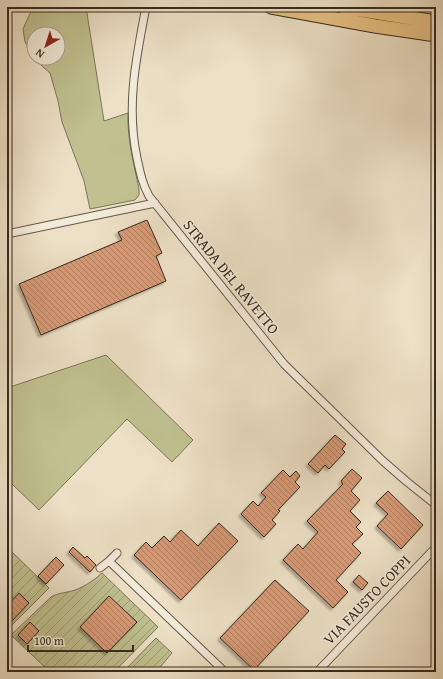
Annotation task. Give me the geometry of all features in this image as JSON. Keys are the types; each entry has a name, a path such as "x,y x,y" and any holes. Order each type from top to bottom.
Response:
{"highway":[{"path":"271,7 375,26 436,35"},
{"path":"343,7 436,22"},
{"path":"374,13 436,15"}],"street":[{"name":"STRADA DEL RAVETTO","path":"146,7 135,62 131,120 134,147 141,180 149,196 284,364 383,461 436,505"},
{"path":"7,234 155,203"},
{"name":"VIA FAUSTO COPPI","path":"317,672 436,547"},
{"path":"100,568 117,553"},
{"path":"109,561 225,672"}],"green space":[{"path":"33,7 86,7 104,121 128,113 130,142 139,189 139,195 135,200 90,209 84,181 62,122 50,73 42,66 66,66 66,26 26,26 26,44 23,29"},
{"path":"106,355 193,440 172,462 127,419 39,510 12,484 7,488 7,388"},
{"path":"7,547 49,588 7,630"},
{"path":"102,573 158,627 114,672 50,672 11,635 51,597 57,594 72,591 90,583"},
{"path":"156,638 172,653 156,672 123,672"}],"building":[{"path":"147,220 162,253 156,256 166,281 41,335 19,284 122,240 118,232"},
{"path":"335,435 346,444 342,449 345,452 329,469 325,465 318,473 308,464"},
{"path":"352,469 362,478 351,491 360,500 350,511 361,522 356,527 363,534 352,544 361,553 336,580 348,592 333,608 283,560 298,544 303,549 318,532 307,521 343,484 341,481"},
{"path":"283,470 290,477 296,471 300,476 295,482 300,487 278,510 280,511 272,520 276,524 264,537 241,514 253,501 258,506 266,497 261,493"},
{"path":"388,491 423,525 401,549 377,526 388,514 376,503"},
{"path":"219,523 238,541 181,600 134,555 146,542 152,548 164,536 170,542 181,530 198,546"},
{"path":"73,547 85,558 87,556 96,565 90,572 69,552"},
{"path":"56,557 64,565 46,584 38,576"},
{"path":"359,575 368,583 362,590 353,582"},
{"path":"275,580 309,611 254,670 220,638"},
{"path":"19,593 29,603 7,626 7,606"},
{"path":"109,596 137,622 107,653 80,627"},
{"path":"30,622 39,631 27,644 18,635"}]}
